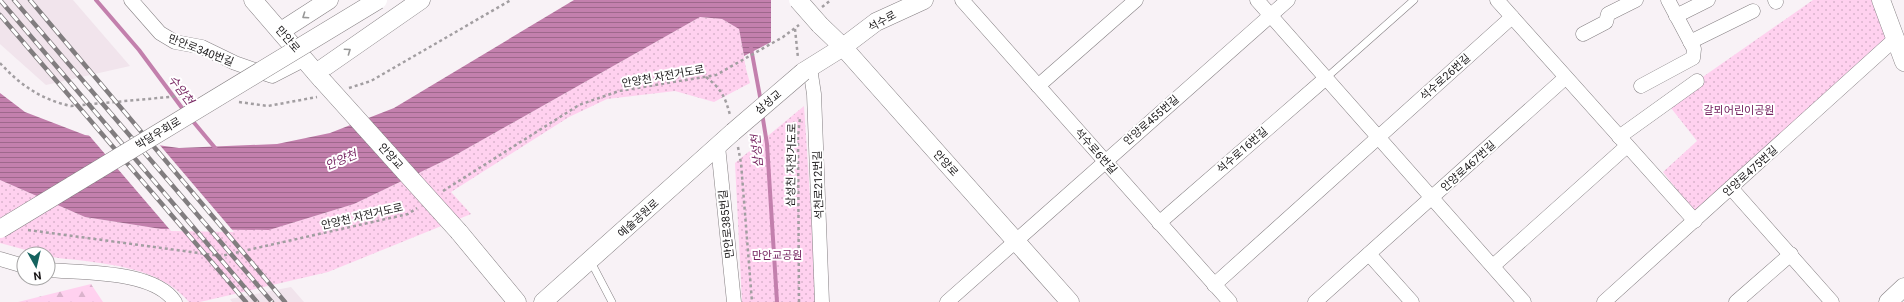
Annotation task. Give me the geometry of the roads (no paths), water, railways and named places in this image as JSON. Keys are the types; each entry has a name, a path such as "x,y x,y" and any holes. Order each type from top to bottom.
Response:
{"street":[{"name":"만안로340번길","path":"131,0 160,33 175,42 202,48 236,63 272,76 316,77"},
{"name":"만안로","path":"253,0 282,31 316,77"},
{"path":"282,31 329,0"},
{"name":"박달우회로","path":"0,229 378,0"},
{"path":"316,77 421,0"},
{"name":"안양로","path":"798,0 820,25 843,47 1070,302"},
{"name":"석수로","path":"843,47 876,22 924,0"},
{"name":"석수로6번길","path":"962,0 1230,302"},
{"path":"1038,86 1136,0"},
{"path":"1256,0 1524,302"},
{"name":"안양로455번길","path":"947,302 1288,0"},
{"path":"1497,0 1695,221"},
{"path":"1641,86 1693,58 1694,49 1668,0"},
{"path":"1676,16 1708,0"},
{"path":"1881,0 1904,62"},
{"path":"1583,34 1606,22 1608,14 1628,2"},
{"path":"1690,42 1753,11"},
{"name":"석수로26번길","path":"1378,137 1512,17"},
{"name":"안양로475번길","path":"1604,302 1896,39"},
{"path":"804,66 843,47"},
{"name":"삼성교","path":"733,130 804,66"},
{"name":"석천로212번길","path":"804,66 814,94 822,302"},
{"name":"안양교","path":"316,77 459,232 517,302"},
{"name":"석수로16번길","path":"1159,223 1326,78"},
{"name":"안양로467번길","path":"1315,302 1566,78"},
{"path":"1493,266 1623,142 1697,81"},
{"name":"예술공원로","path":"543,302 718,146 733,130"},
{"path":"1214,285 1378,137"},
{"name":"만안로385번길","path":"718,146 734,302"},
{"path":"1731,188 1832,302"},
{"path":"1369,254 1412,302"},
{"path":"1736,302 1791,254"},
{"path":"0,259 16,264"},
{"path":"56,271 124,276 152,283 174,302"},
{"path":"1888,302 1904,288"}],"lane":[{"path":"1326,78 1414,0"},
{"path":"590,260 612,302"}],"water":[{"name":"안양천","path":"574,0 771,0 771,42 744,56 739,29 722,19 700,17 452,157 354,204 269,230 161,229 85,217 0,180 0,93 25,112 85,135 179,148 277,144 330,133 394,108"}],"waterway":[{"name":"수암천","path":"96,0 139,50 185,112"},
{"name":"삼성천","path":"751,48 761,102"},
{"name":"삼성천","path":"762,113 767,144 777,302"},
{"name":"수암천","path":"191,119 216,149"}],"railway":[{"path":"0,0 257,302"},
{"path":"14,0 272,302"},
{"path":"30,0 285,302"},
{"path":"0,15 246,302"}],"park label":[{"name":"갈뫼어린이공원","path":"1739,110"},
{"name":"만안교공원","path":"777,255"}]}
